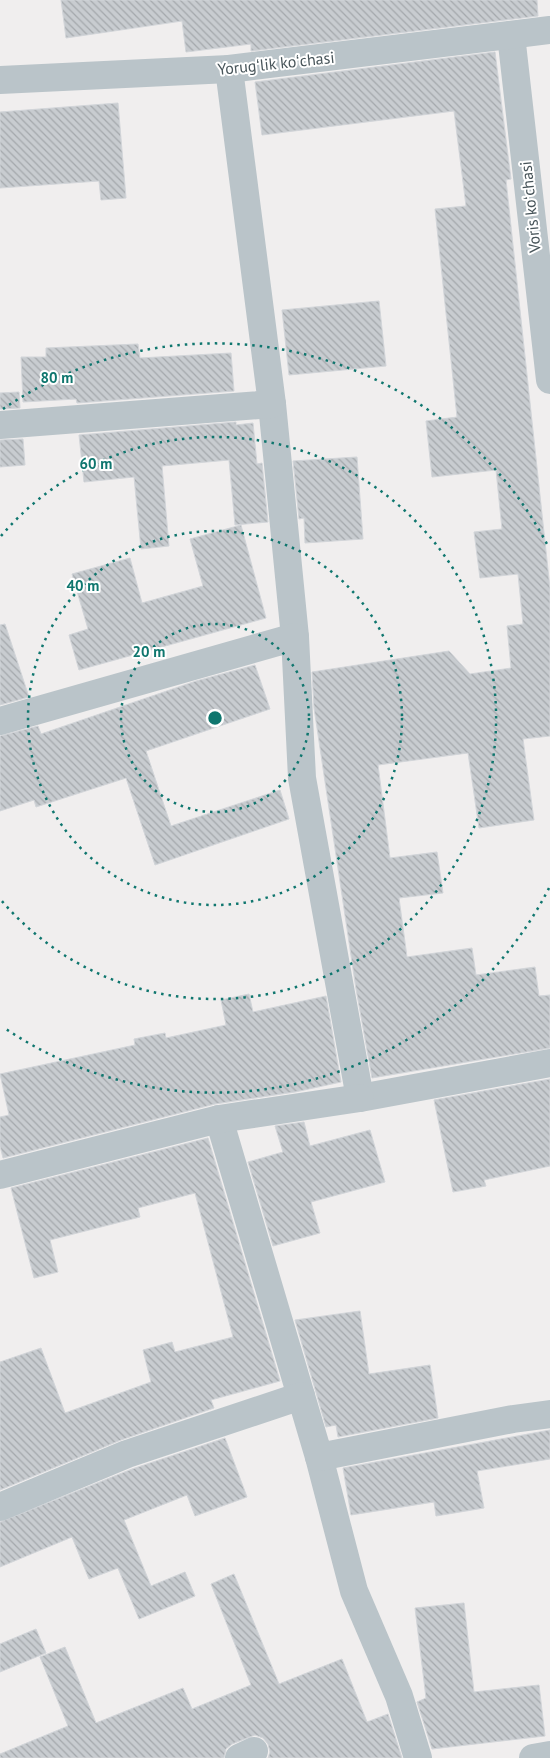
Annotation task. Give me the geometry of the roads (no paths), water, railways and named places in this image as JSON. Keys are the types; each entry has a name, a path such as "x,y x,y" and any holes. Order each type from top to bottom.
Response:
{"street":[{"name":"Yorugʻlik koʻchasi","path":"0,80 229,70 550,30"},
{"name":"Voris koʻchasi","path":"511,35 550,380"},
{"path":"229,70 272,404 295,637 302,778 360,1098"},
{"path":"0,425 272,404"},
{"path":"0,721 295,637"},
{"path":"0,1175 220,1119 360,1098 550,1063"},
{"path":"220,1119 319,1457 354,1591 399,1696 418,1758"},
{"path":"0,1507 127,1454 301,1396"},
{"path":"319,1457 513,1419 550,1414"},
{"path":"533,1758 550,1755"}]}
